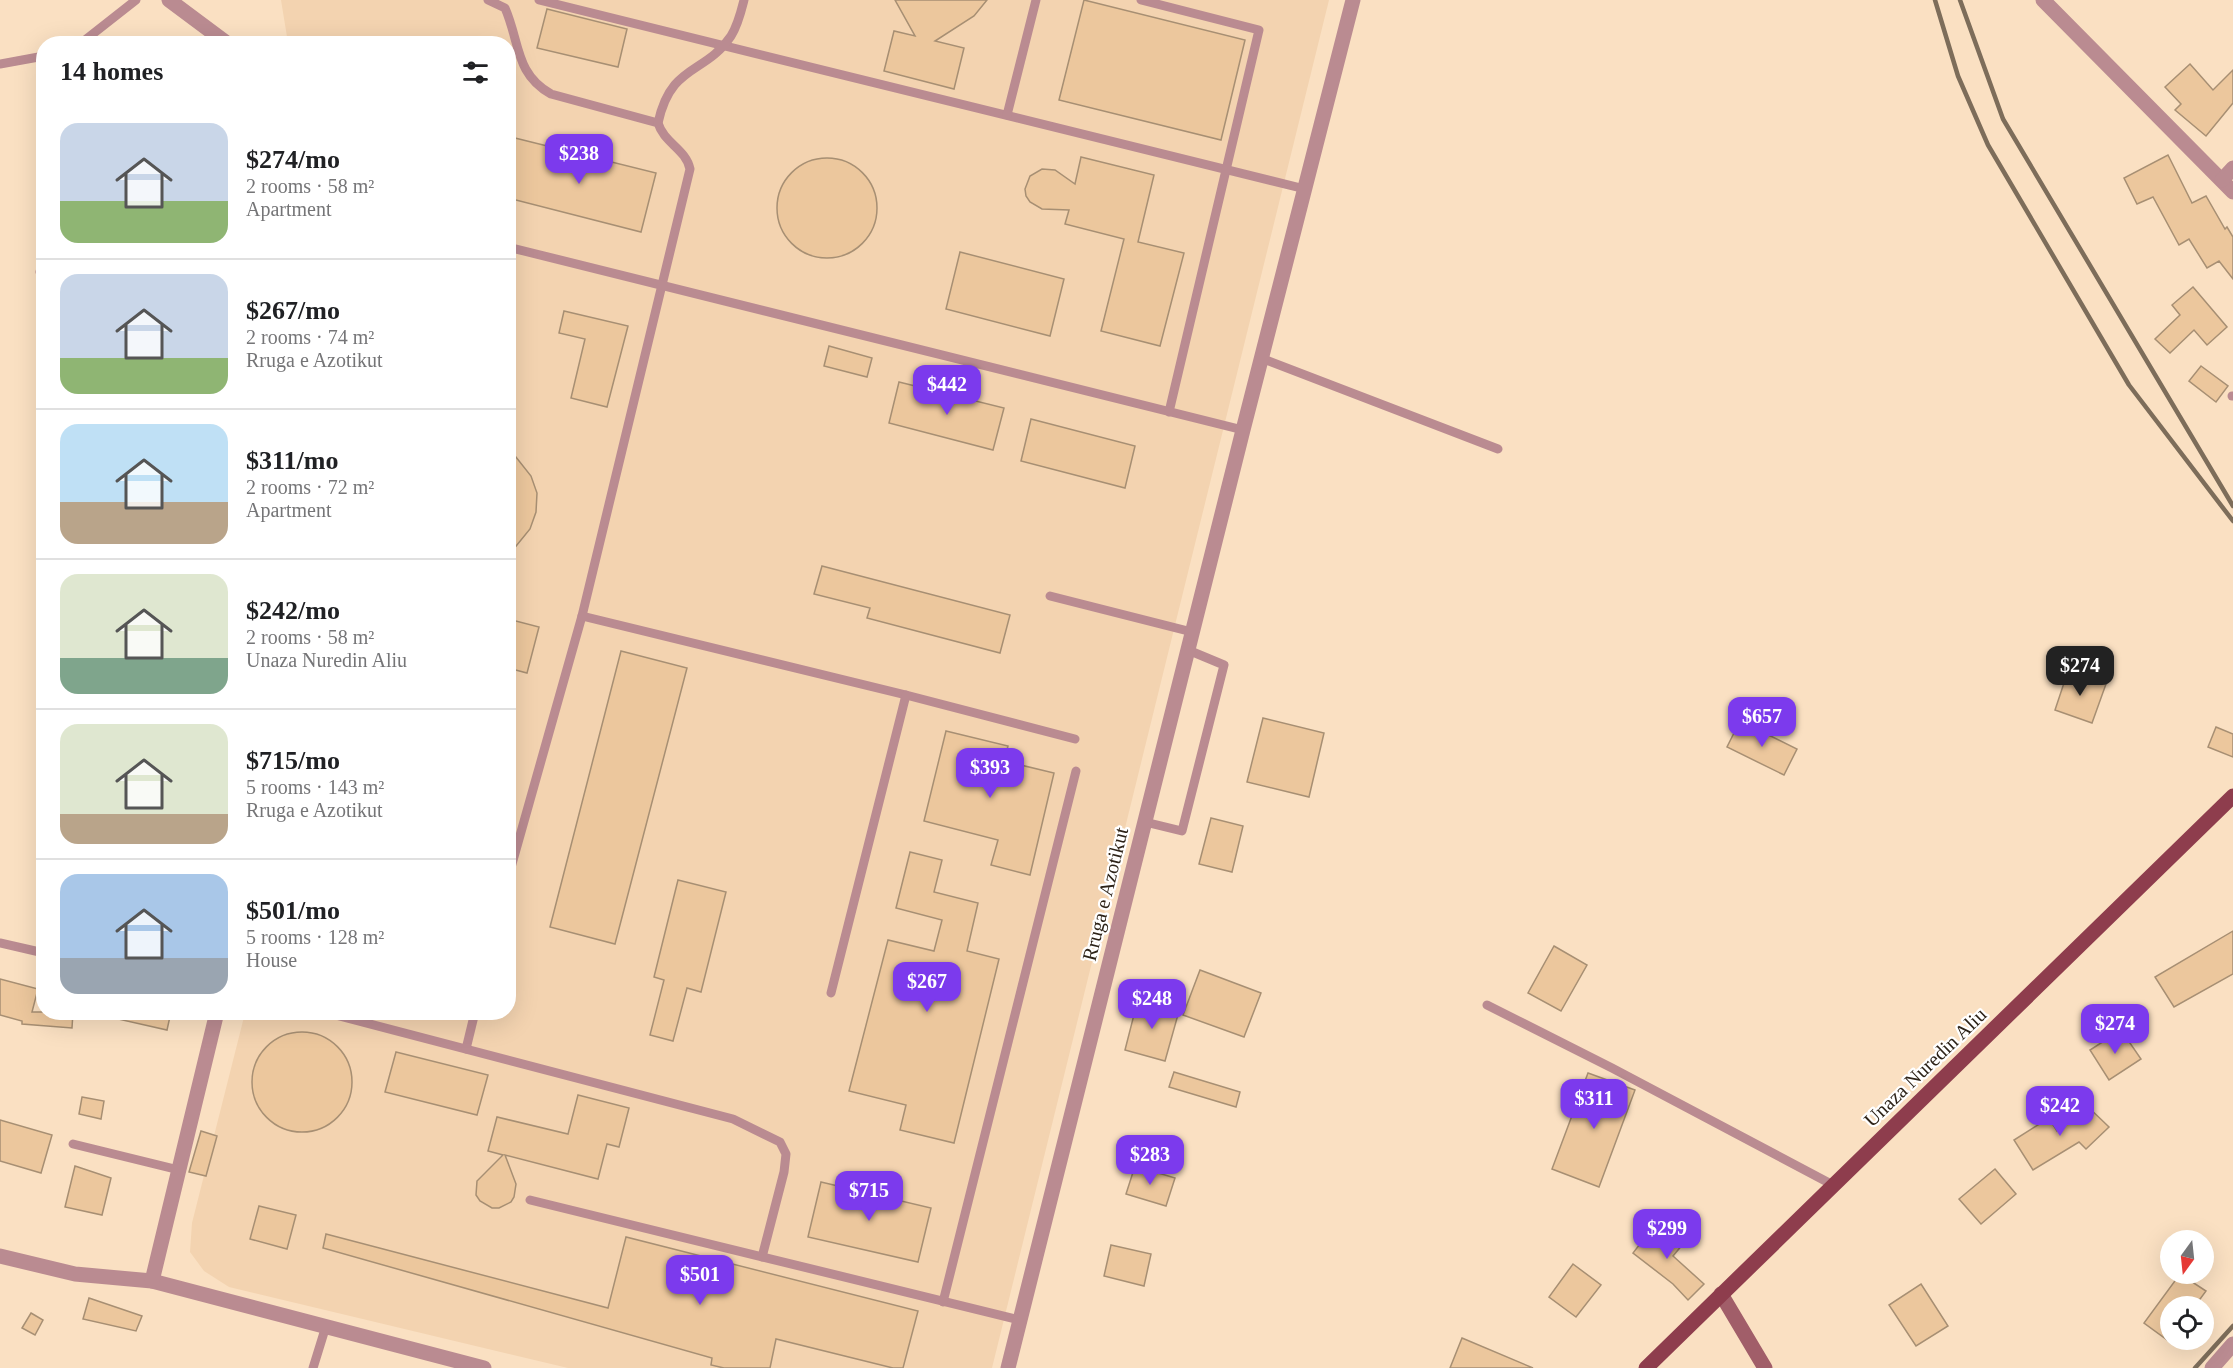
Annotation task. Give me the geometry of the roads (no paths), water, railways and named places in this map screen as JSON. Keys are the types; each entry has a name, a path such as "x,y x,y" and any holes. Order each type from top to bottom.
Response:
{"main road":[{"name":"Unaza Nuredin Aliu","path":"1646,1368 2233,796"}],"street":[{"path":"169,0 217,36"},
{"name":"Rruga e Azotikut","path":"1008,1368 1353,0"},
{"path":"2043,0 2233,192"},
{"path":"2222,180 2233,168"},
{"path":"152,1281 215,1020"},
{"path":"0,1256 75,1274 152,1281 484,1368"},
{"path":"1721,1294 1765,1368"},
{"path":"2212,1368 2233,1344"}],"lane":[{"path":"91,36 136,0"},
{"path":"488,0 501,1 514,36"},
{"path":"540,0 1305,189"},
{"path":"516,844 582,615 690,169 682,152 662,135 658,123 662,104 671,88 723,45 735,30 744,0"},
{"path":"1007,115 1035,0"},
{"path":"1140,0 1259,30 1169,412"},
{"path":"516,42 526,72 536,86 552,94 658,123"},
{"path":"0,64 36,57"},
{"path":"516,248 1243,430"},
{"path":"1261,358 1498,449"},
{"path":"1050,596 1192,632"},
{"path":"582,615 1075,739"},
{"path":"1145,822 1182,831 1224,665 1188,651"},
{"path":"831,993 906,695"},
{"path":"943,1302 1076,771"},
{"path":"0,943 36,951"},
{"path":"1486,1005 1612,1068 1833,1185"},
{"path":"355,1020 733,1119 780,1142 786,1154 784,1172 762,1257"},
{"path":"466,1049 473,1020"},
{"path":"73,1144 178,1170"},
{"path":"530,1200 1020,1320"},
{"path":"313,1368 326,1326"}],"railway":[{"path":"1935,0 1958,76 1988,145 2129,385 2233,521"},
{"path":"1960,0 2003,119 2233,506"},
{"path":"2195,1368 2233,1326"}]}
